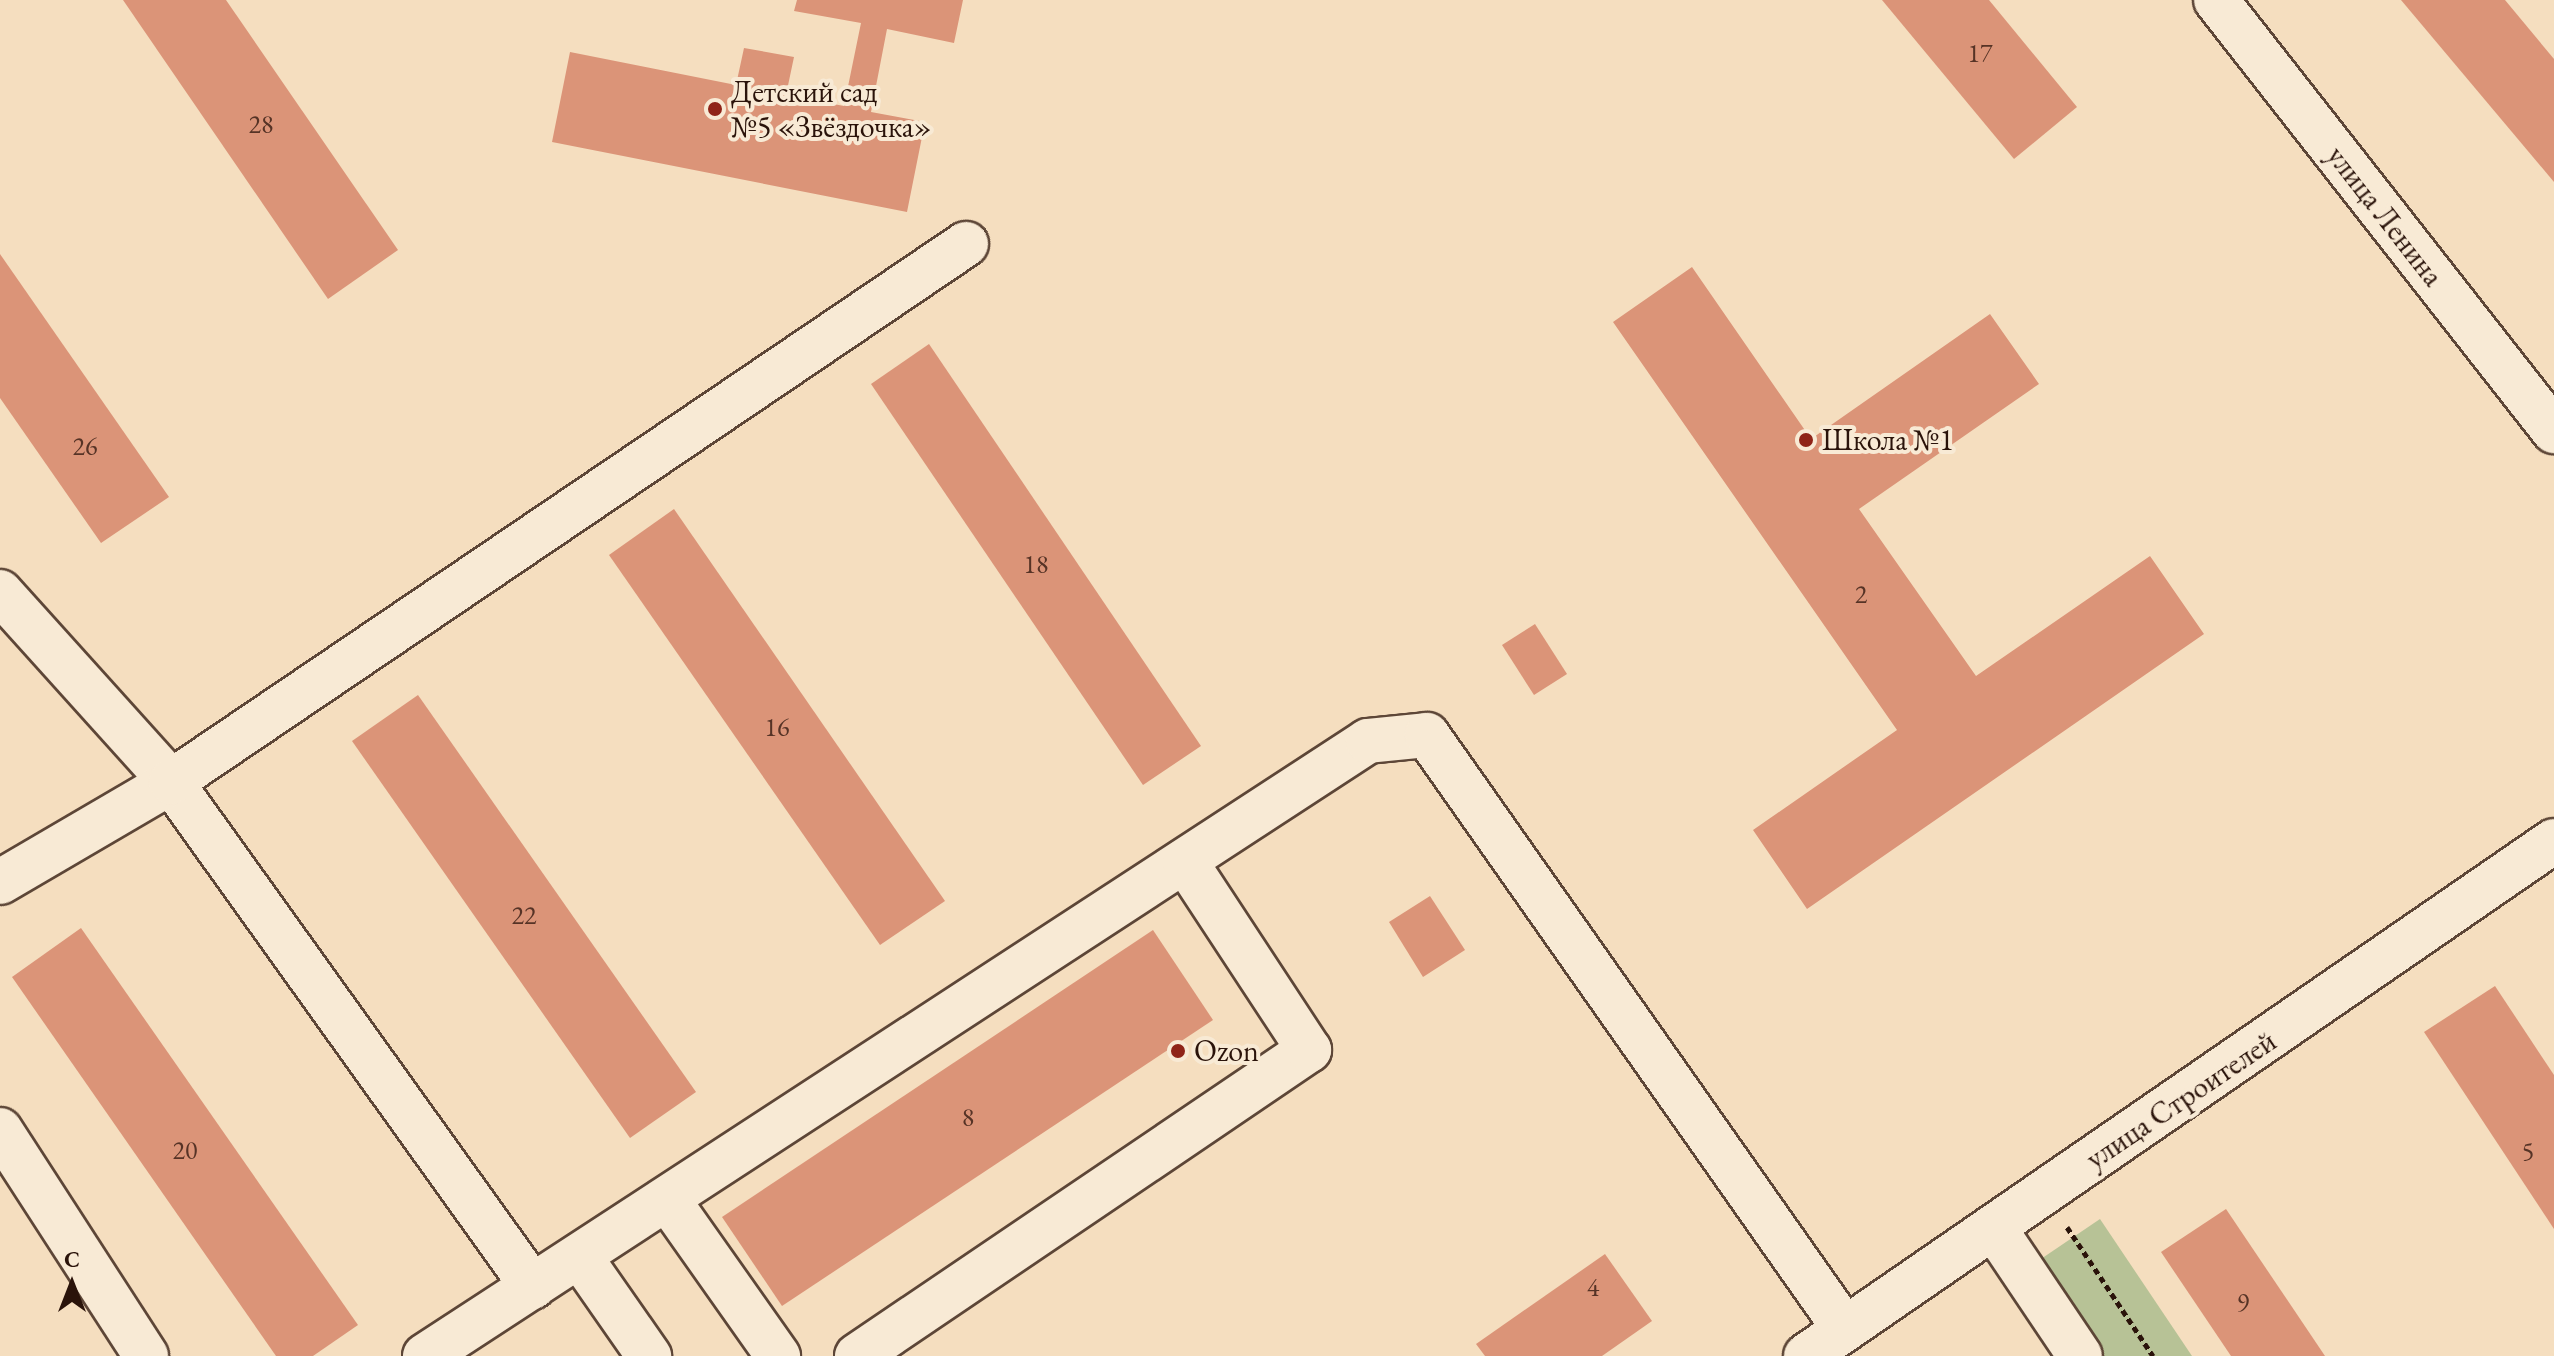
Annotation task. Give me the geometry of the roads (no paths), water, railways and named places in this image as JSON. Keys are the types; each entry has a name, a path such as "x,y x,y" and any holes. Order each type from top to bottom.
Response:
{"street":[{"name":"улица Ленина","path":"2216,0 2554,431"},
{"path":"0,882 171,782 966,244"},
{"path":"0,592 171,782 533,1287"},
{"path":"425,1356 1368,741 1427,735 1845,1329"},
{"name":"улица Строителей","path":"1806,1356 2554,841"},
{"path":"857,1356 1309,1050 1185,861"},
{"path":"0,1130 146,1356"},
{"path":"668,1200 778,1356"},
{"path":"1994,1228 2080,1356"},
{"path":"580,1257 649,1356"}],"place":[{"name":"Детский сад №5 «Звёздочка»","path":"715,109"},
{"name":"Школа №1","path":"1806,440"},
{"name":"Ozon","path":"1178,1051"}]}
